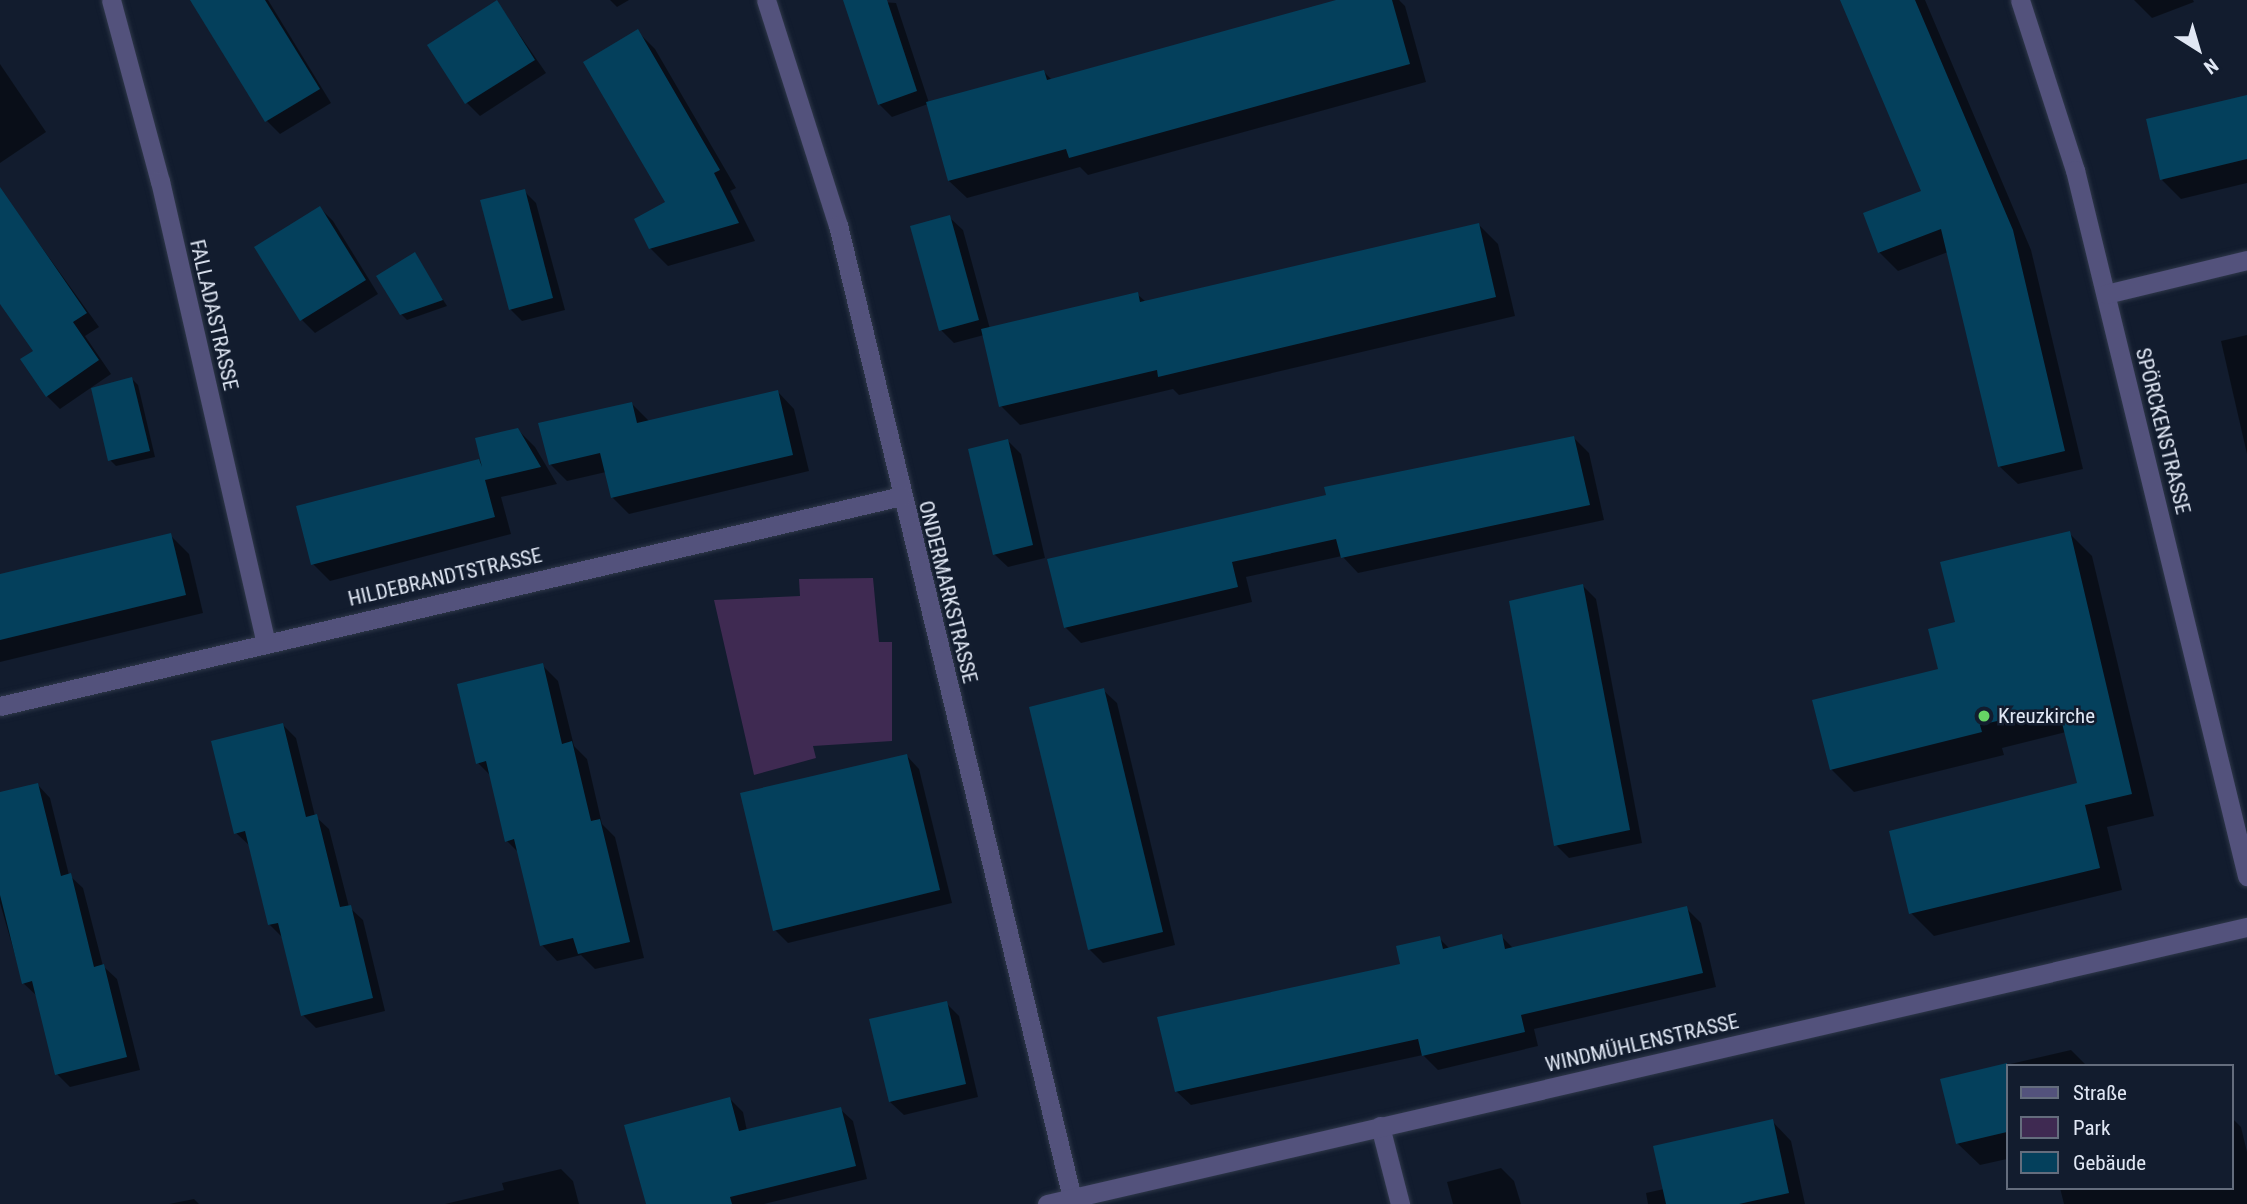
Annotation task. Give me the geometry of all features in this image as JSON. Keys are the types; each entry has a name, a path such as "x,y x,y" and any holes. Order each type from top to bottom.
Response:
{"street":[{"name":"FALLADASTRASSE","path":"111,0 160,181 266,642"},
{"name":"ONDERMARKSTRASSE","path":"766,0 838,225 1072,1198"},
{"name":"SPÖRCKENSTRASSE","path":"2020,0 2074,170 2247,876"},
{"path":"2106,294 2247,260"},
{"name":"HILDEBRANDTSTRASSE","path":"0,706 902,496"},
{"name":"WINDMÜHLENSTRASSE","path":"1047,1204 2247,927"},
{"path":"1380,1126 1400,1204"}],"green space":[{"path":"873,578 879,642 892,642 892,741 813,746 816,758 754,775 714,600 800,596 799,579"}],"building":[{"path":"190,0 265,0 320,89 265,122"},
{"path":"497,0 535,60 465,104 427,45"},
{"path":"843,0 887,0 917,91 878,105"},
{"path":"1336,0 1392,0 1410,64 1069,158 1066,149 948,181 926,102 1044,70 1047,80"},
{"path":"1840,0 1915,0 2013,230 2065,451 1998,467 1941,229 1878,253 1863,213 1921,191"},
{"path":"638,29 720,170 714,173 739,223 649,249 634,219 665,202 583,62"},
{"path":"2247,95 2247,159 2160,180 2146,119"},
{"path":"0,187 87,313 73,322 99,360 46,397 20,359 33,351 0,304"},
{"path":"525,189 553,298 509,310 480,200"},
{"path":"320,206 366,280 300,321 254,247"},
{"path":"950,215 979,320 939,331 910,226"},
{"path":"1479,223 1496,297 1158,377 1157,370 999,407 981,329 1138,292 1140,302"},
{"path":"415,252 443,300 400,315 376,276"},
{"path":"132,377 150,451 108,461 91,388"},
{"path":"778,390 793,455 611,498 600,453 549,465 538,423 632,402 637,423"},
{"path":"518,428 541,467 485,480 495,517 311,565 296,506 479,459 482,467 475,438"},
{"path":"1574,436 1590,505 1341,558 1336,539 1232,562 1238,587 1064,628 1047,559 1326,495 1324,487"},
{"path":"1008,439 1033,545 993,555 968,449"},
{"name":"Kreuzkirche","path":"2070,531 2132,794 2085,805 2100,868 1909,914 1889,831 2077,783 2058,707 1980,725 1982,732 1830,770 1812,700 1938,669 1928,629 1955,622 1940,562"},
{"path":"171,533 186,595 0,640 0,574"},
{"path":"1583,584 1630,830 1554,846 1509,601"},
{"path":"543,663 562,744 572,741 591,821 600,819 630,942 578,954 573,938 540,946 514,839 505,842 486,761 476,764 457,684"},
{"path":"1104,688 1163,932 1088,950 1029,707"},
{"path":"283,723 306,817 317,814 340,907 351,905 373,998 301,1016 278,923 268,925 245,831 234,834 211,741"},
{"path":"907,754 940,890 773,931 740,793"},
{"path":"38,783 61,876 71,873 94,967 104,964 127,1057 55,1075 32,981 22,984 0,895 0,792"},
{"path":"1687,906 1703,973 1521,1015 1525,1032 1422,1056 1418,1039 1175,1092 1157,1017 1400,964 1396,946 1440,936 1443,949 1502,934 1505,949"},
{"path":"947,1001 966,1084 889,1102 869,1019"},
{"path":"2007,1063 2006,1132 1956,1144 1940,1079"},
{"path":"730,1097 739,1131 841,1107 856,1166 730,1197 732,1204 646,1204 624,1125"},
{"path":"1773,1119 1789,1193 1739,1204 1666,1204 1653,1146"}],"place":[{"name":"Kreuzkirche","path":"1984,716"}]}
